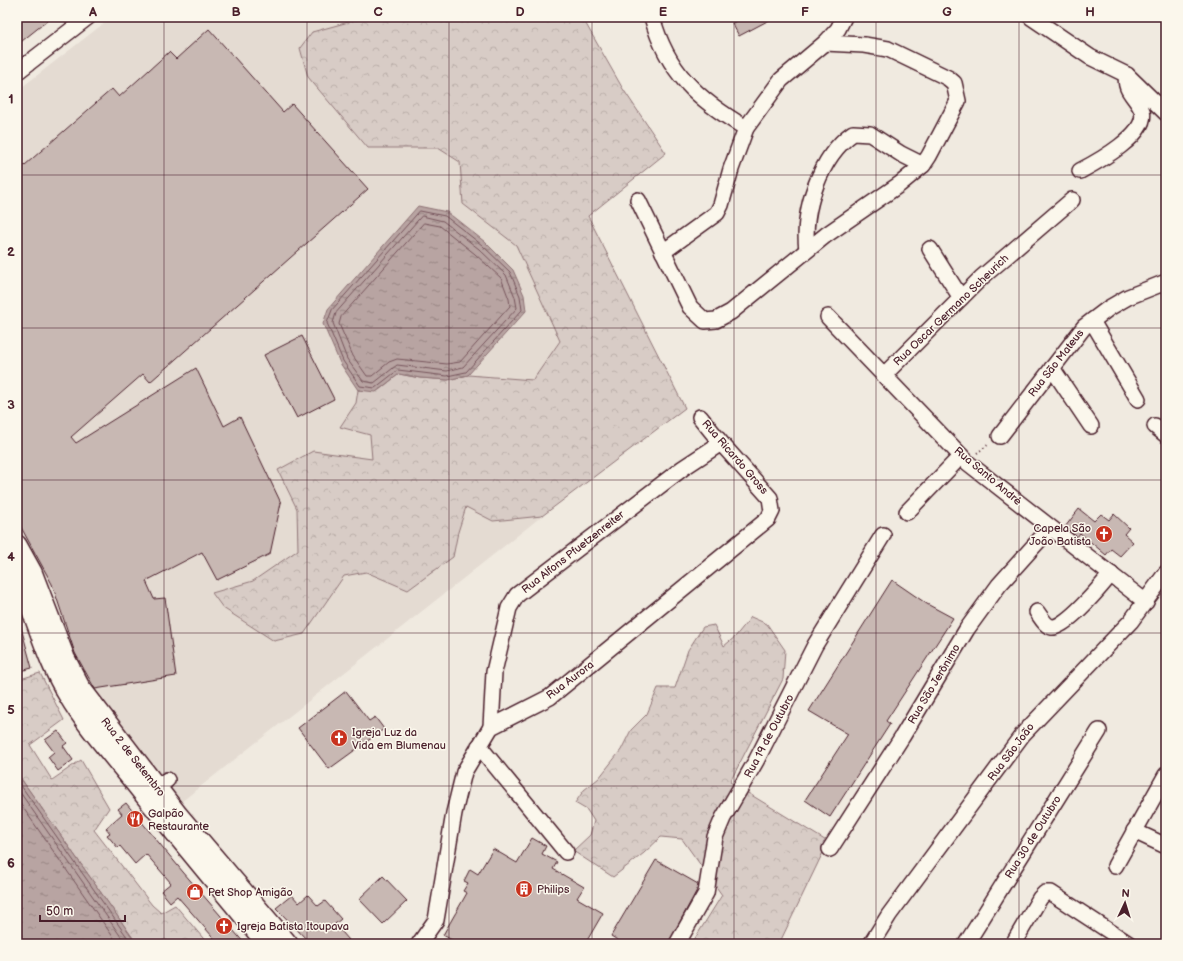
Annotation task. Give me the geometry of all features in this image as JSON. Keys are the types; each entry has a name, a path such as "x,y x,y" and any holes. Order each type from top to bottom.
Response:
{"main road":[{"name":"Rua 2 de Setembro","path":"17,545 32,572 65,658 80,687 162,784 288,944"},
{"name":"Rua 2 de Setembro","path":"17,575 35,616 51,663 68,696 89,725 169,826 267,944"}],"street":[{"path":"17,72 88,17"},
{"path":"652,17 657,36 669,62 684,82 704,100 746,128"},
{"path":"663,252 717,212 721,206 731,169 746,128 781,80 825,43 838,29 844,17"},
{"path":"1031,17 1052,29 1090,57 1127,75 1166,113"},
{"path":"638,200 690,306 705,321 716,320 731,312 807,250 900,184 923,165 958,101 954,83 948,78 888,49 864,45 825,43"},
{"path":"1080,171 1103,159 1121,145 1137,132 1142,122 1142,112 1126,87 1127,75"},
{"path":"807,250 808,221 812,198 826,161 847,137 853,133 870,134 901,154 923,165"},
{"name":"Rua Oscar Germano Scheurich","path":"884,375 981,278 1072,200"},
{"path":"930,249 961,298"},
{"name":"Rua São Mateus","path":"1000,436 1084,327 1128,297 1166,282"},
{"name":"Rua Santo André","path":"828,317 965,459 1050,528 1146,602"},
{"path":"1092,321 1138,399"},
{"path":"1052,368 1091,426"},
{"name":"Rua Ricardo Gross","path":"700,417 720,443 770,498"},
{"name":"Rua Alfons Pfuetzenreiter","path":"491,727 494,672 509,608 517,595 683,468 720,443"},
{"path":"907,512 965,459"},
{"name":"Rua Aurora","path":"491,727 550,697 611,649 768,519 772,511 770,498"},
{"name":"Rua São Jerônimo","path":"830,849 902,737 967,629 1012,568 1050,528"},
{"name":"Rua 19 de Outubro","path":"677,944 706,893 716,837 723,818 756,761 815,645 883,536"},
{"name":"Rua São João","path":"871,944 889,915 1023,734 1112,642 1146,602 1166,573"},
{"path":"1037,612 1045,624 1051,627 1056,627 1078,610 1111,574"},
{"path":"419,944 436,920 454,813 464,772 491,727"},
{"name":"Rua 30 de Outubro","path":"966,944 1099,731"},
{"path":"479,746 566,852"},
{"path":"1115,866 1166,775"},
{"path":"1134,831 1166,846"},
{"path":"1013,944 1040,898 1045,893 1051,893 1129,944"}],"path":[{"path":"965,459 1000,436"}],"shaded area":[{"path":"112,17 485,17 685,408 542,516 181,802 96,692 72,650 51,585 17,524 17,91"}],"green space":[{"path":"367,17 582,17 623,89 666,153 588,216 685,408 542,516 493,521 466,507 458,532 453,557 408,590 366,572 344,576 304,634 274,641 223,608 212,593 253,581 298,550 297,509 278,470 313,451 372,459 370,435 340,427 356,403 358,390 379,390 399,374 420,378 448,380 468,375 533,380 560,341 516,245 463,204 460,162 438,148 368,148 308,77 300,48 312,32"},
{"path":"751,617 767,624 785,650 783,679 730,782 828,842 779,944 703,944 694,940 722,895 682,839 661,837 644,853 613,877 573,851 590,835 594,821 587,810 575,803 584,790 599,778 621,750 631,730 647,714 658,688 675,688 688,650 703,627 714,625 724,646 735,637"},
{"path":"40,673 64,720 30,745 52,780 81,760 109,808 94,830 152,905 161,913 175,905 208,944 137,944 17,773 17,680"}],"water":[{"path":"418,206 447,212 485,242 513,270 524,295 526,311 468,375 448,380 420,378 399,374 376,392 358,390 340,363 323,324 328,309"},
{"path":"17,773 137,944 17,944"}],"building":[{"path":"17,17 52,17 17,45"},
{"path":"734,17 775,17 739,36 732,23 737,21"},
{"path":"209,29 283,112 292,104 368,189 150,382 143,374 71,437 76,443 196,368 224,426 240,417 281,503 270,554 217,580 202,552 146,581 154,599 165,598 176,676 95,689 75,653 52,584 17,520 17,172 112,89 119,97 169,52 176,59"},
{"path":"302,336 334,399 297,418 264,355"},
{"name":"Capela São João Batista","path":"1079,509 1094,521 1101,514 1109,520 1114,514 1129,528 1124,534 1133,542 1120,556 1111,549 1106,555 1080,533 1077,537 1065,527"},
{"path":"892,580 927,604 953,618 886,721 890,724 830,817 805,800 848,734 809,711"},
{"path":"17,620 19,620 32,668 17,672"},
{"name":"Igreja Luz da Vida em Blumenau","path":"346,691 369,721 375,717 384,729 329,769 298,728"},
{"path":"58,731 67,743 63,746 73,760 58,771 48,757 54,752 45,740"},
{"path":"126,803 245,944 219,944 177,896 170,902 161,891 171,883 146,854 135,864 120,846 118,848 107,835 110,833 106,828 122,814 118,809"},
{"name":"Philips","path":"532,838 546,846 542,854 557,862 553,869 584,887 577,898 603,913 585,944 459,944 443,935 467,893 463,891 468,883 464,881 470,869 478,874 493,849 517,863"},
{"path":"656,860 698,884 697,890 668,944 624,944 611,936"},
{"path":"383,876 407,901 383,924 359,899"},
{"path":"292,895 299,903 308,895 318,906 325,901 341,919 335,924 349,940 344,944 311,944 276,908"}],"place":[{"name":"Capela São João Batista","path":"1104,534"},
{"name":"Igreja Luz da Vida em Blumenau","path":"339,738"},
{"name":"Galpão Restaurante","path":"135,819"},
{"name":"Philips","path":"524,889"},
{"name":"Pet Shop Amigão","path":"195,892"},
{"name":"Igreja Batista Itoupava","path":"224,926"}]}
